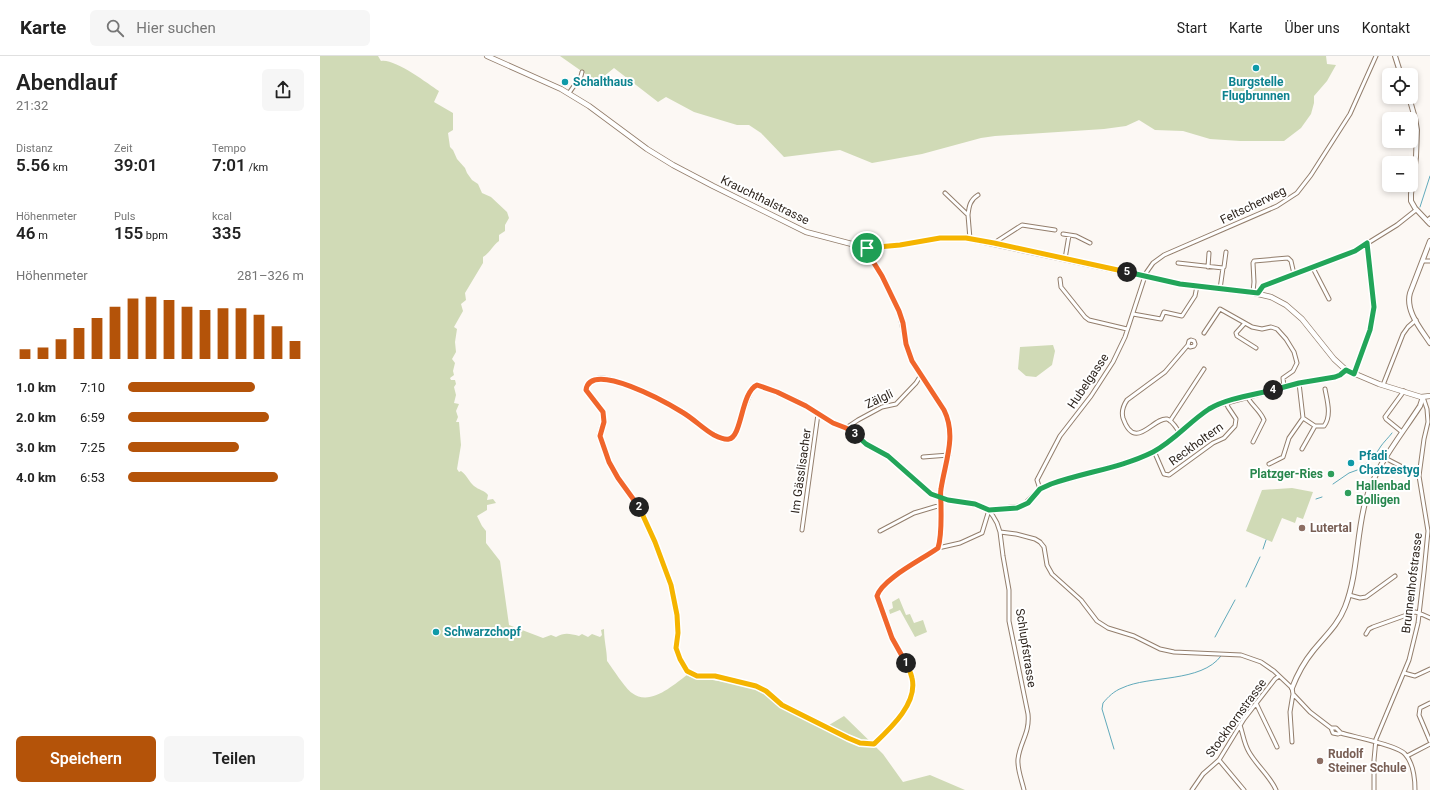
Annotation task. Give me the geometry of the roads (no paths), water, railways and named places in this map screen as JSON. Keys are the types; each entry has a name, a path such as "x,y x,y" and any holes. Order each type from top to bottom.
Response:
{"main road":[{"name":"Krauchthalstrasse","path":"487,56 544,80 569,93 647,149 698,178 800,229 867,248 900,245 940,238 970,239 1197,286 1258,293 1271,297 1297,314 1336,361 1346,370 1383,385 1423,397"},
{"path":"1423,397 1430,396"}],"street":[{"name":"Feltscherweg","path":"1145,276 1153,263 1164,255 1277,206 1289,199 1299,190 1311,175 1350,114 1376,56"},
{"path":"1395,56 1399,68"},
{"path":"569,93 581,76 582,72"},
{"path":"1411,104 1417,126 1416,157 1411,197 1412,203 1416,210 1429,221"},
{"path":"945,193 968,215"},
{"path":"970,239 968,215 970,204 978,194"},
{"path":"1258,293 1263,286 1355,251 1397,225 1416,210"},
{"path":"994,243 1022,225 1056,230"},
{"path":"1063,234 1081,238 1090,243"},
{"path":"1065,258 1069,235"},
{"path":"1430,241 1409,298 1409,307 1430,343"},
{"path":"1354,374 1370,330 1374,307 1367,243"},
{"path":"867,248 869,255 882,276 899,311 908,351 948,418 950,438 949,455 941,489 938,548 960,543 982,532 989,510 1022,506 1028,503 1040,489 1054,482 1135,460 1154,451 1180,433 1207,410 1226,402 1247,396 1299,383 1335,377 1346,370"},
{"path":"1220,289 1226,252"},
{"path":"1208,266 1209,253"},
{"path":"1253,292 1254,261 1288,258 1291,261 1294,274"},
{"path":"1423,261 1430,261"},
{"path":"1178,263 1223,268"},
{"path":"1313,268 1329,299"},
{"name":"Hubelgasse","path":"1040,489 1037,480 1056,444 1110,367 1133,314 1145,276"},
{"path":"1060,279 1061,287 1089,320 1127,329"},
{"path":"1133,314 1161,319 1164,312 1182,316 1195,296 1197,286"},
{"path":"1204,333 1220,309 1252,327 1262,329 1271,327 1277,329 1286,338 1294,352 1297,363 1293,371 1284,378 1284,387"},
{"path":"1383,385 1403,334 1416,320"},
{"path":"1245,323 1236,333 1237,336 1256,348"},
{"path":"1180,433 1170,420 1165,419 1142,433 1137,433 1132,431 1126,424 1122,415 1123,407 1127,400 1166,372 1188,345"},
{"path":"1170,420 1204,369"},
{"name":"Zälgli","path":"846,428 882,407 896,404 922,375"},
{"name":"Im Gässlisacher","path":"938,548 887,582 878,593 878,601 892,638 911,673 912,686 910,697 905,708 891,727 874,744 860,743 848,738 782,705 766,691 756,686 715,676 697,676 688,672 680,659 676,648 678,633 677,615 668,576 640,509 618,478 609,462 600,437 604,420 603,412 586,390 588,384 596,379 603,378 614,381 662,401 686,414 714,435 727,440 735,435 752,389 759,385 798,401 835,424 846,428 866,444 888,456 927,491 935,496 975,504 989,510"},
{"path":"916,383 927,384"},
{"path":"1269,464 1283,456 1289,438 1304,418 1299,383"},
{"path":"1304,418 1315,426 1324,426 1326,424 1328,406 1325,389"},
{"path":"1402,432 1386,419 1386,417 1404,391"},
{"path":"1247,396 1250,402 1262,415 1264,420 1253,442"},
{"path":"1292,742 1290,712 1293,694 1292,688 1309,656 1338,621 1349,595 1354,574 1362,518 1374,477 1420,406 1423,397"},
{"name":"Brunnenhofstrasse","path":"1374,790 1375,742 1383,719 1404,673 1414,644 1419,613 1428,531 1419,476 1423,441 1429,423 1423,397"},
{"name":"Reckholtern","path":"1154,451 1164,474 1169,475 1213,442 1224,438 1235,426 1236,418 1226,402"},
{"name":"Im Gässlisacher","path":"802,530 818,414"},
{"path":"1302,449 1315,426"},
{"path":"1426,432 1430,430"},
{"path":"923,457 949,455"},
{"path":"1385,458 1419,476"},
{"path":"880,531 914,513 941,505"},
{"name":"Schlupfstrasse","path":"989,510 995,519 1000,532 1009,590 1010,621 1029,721 1018,764 1024,790"},
{"path":"1000,532 1016,534 1035,539 1040,542 1044,547 1047,565 1052,574 1081,600 1097,621 1108,628 1134,636 1160,649 1174,652 1224,654 1249,657 1265,664 1292,688"},
{"path":"1424,572 1430,574"},
{"path":"1349,595 1360,598 1366,597 1395,576"},
{"path":"1366,634 1368,629 1415,612 1430,618"},
{"path":"1404,673 1415,676 1430,669"},
{"name":"Stockhornstrasse","path":"1192,790 1203,774 1219,760 1240,725 1275,679 1279,676"},
{"path":"1293,694 1310,712 1331,728 1334,734 1341,733 1375,742 1398,750 1407,756 1413,773 1415,790"},
{"path":"1256,703 1277,747"},
{"path":"1407,756 1430,742 1419,715 1420,708 1430,703"},
{"path":"1240,725 1248,751 1272,782 1276,790"},
{"path":"1331,728 1336,728 1341,733"},
{"path":"1219,760 1244,790"}],"waterway":[{"path":"1420,207 1430,176"},
{"path":"1363,465 1373,457 1392,433"},
{"path":"1333,484 1349,473 1360,469"},
{"path":"1316,499 1322,497"},
{"path":"1263,549 1266,540"},
{"path":"1246,587 1260,557"},
{"path":"1215,637 1235,600"},
{"path":"1114,749 1102,709 1103,703 1111,694 1119,689 1133,684 1188,675 1201,671 1212,665 1221,656"}],"place":[{"name":"Burgstelle Flugbrunnen","path":"1256,68"},
{"name":"Schalthaus","path":"565,82"},
{"name":"Pfadi Chatzestyg","path":"1351,463"},
{"name":"Platzger-Ries","path":"1331,474"},
{"name":"Hallenbad Bolligen","path":"1348,493"},
{"name":"Lutertal","path":"1302,528"},
{"name":"Schwarzchopf","path":"436,632"},
{"name":"Rudolf Steiner Schule","path":"1320,761"}]}
